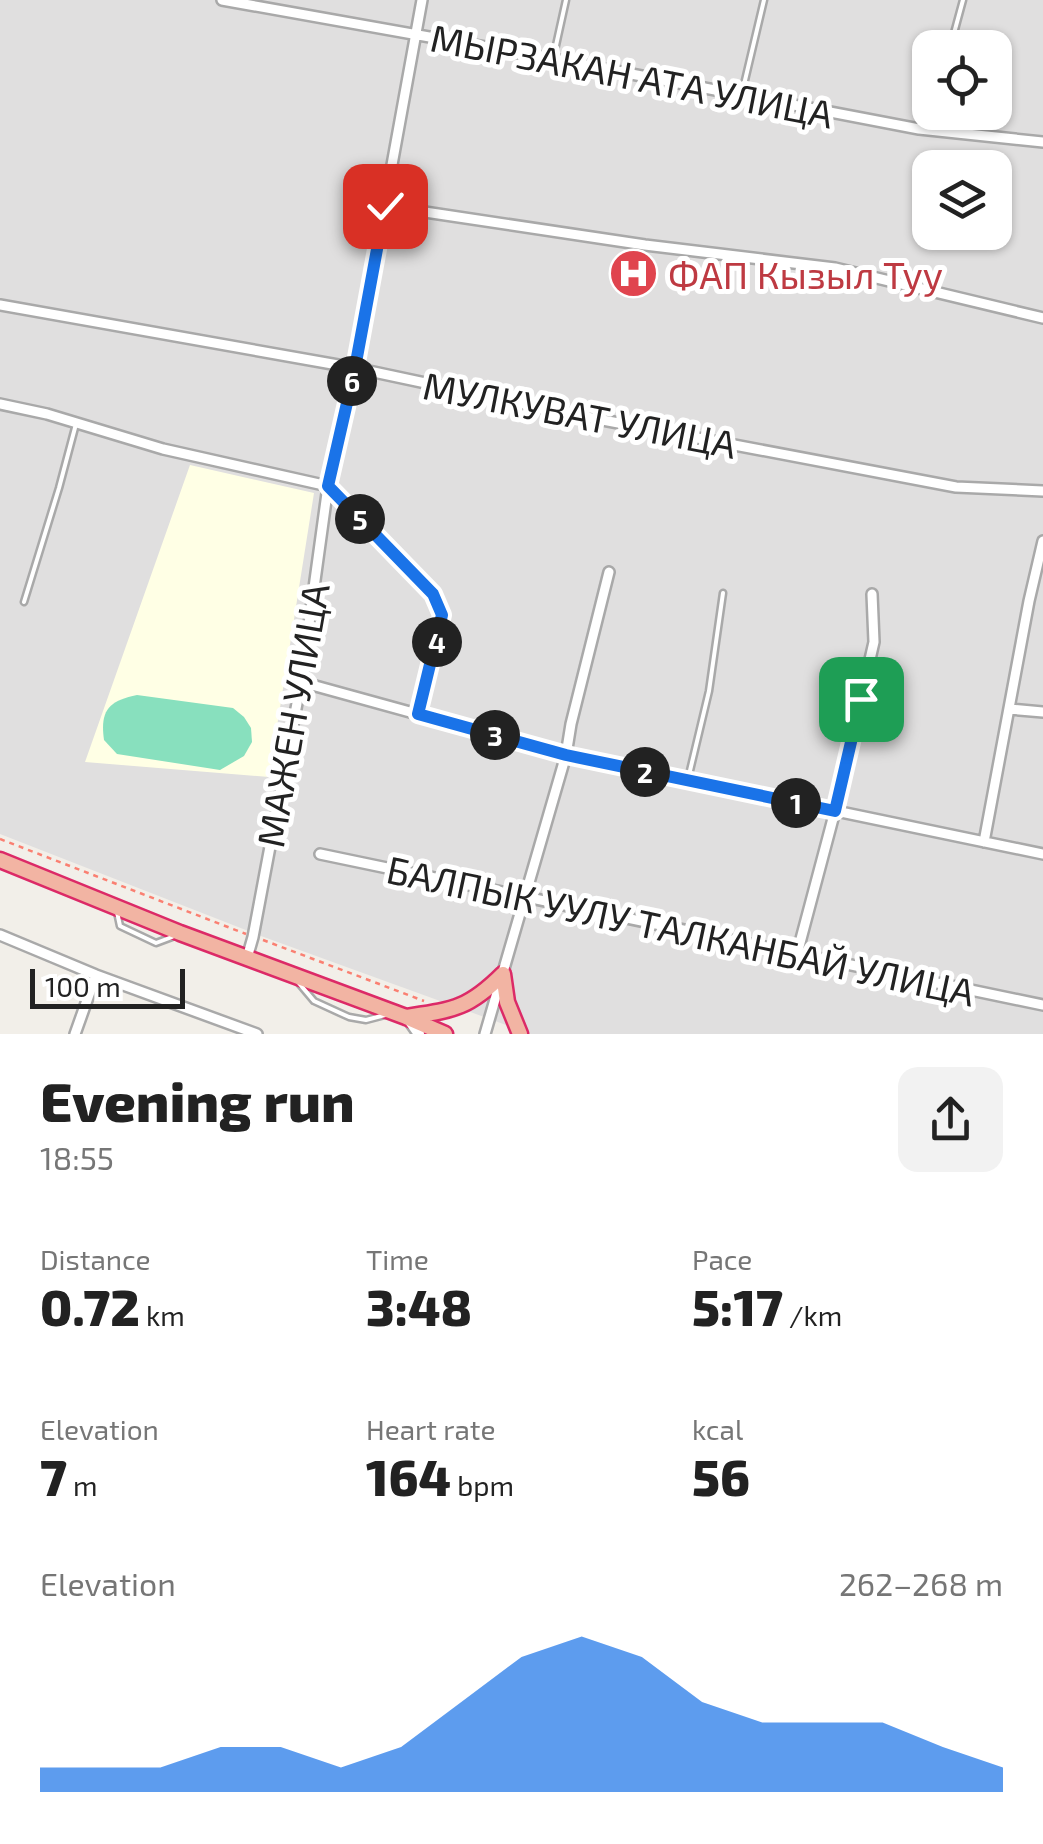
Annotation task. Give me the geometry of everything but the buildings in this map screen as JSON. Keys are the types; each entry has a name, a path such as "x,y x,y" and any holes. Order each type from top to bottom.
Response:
{"highway":[{"path":"0,860 180,934 445,1034"},
{"path":"400,1014 447,1010 480,996 502,974"},
{"path":"502,974 520,1034"}],"street":[{"name":"МЫРЗАКАН АТА УЛИЦА","path":"222,0 912,126"},
{"name":"МАЖЕН УЛИЦА","path":"247,958 301,682 328,486 355,368 422,0"},
{"name":"МЫРЗАКАН АТА УЛИЦА","path":"932,130 1043,142"},
{"path":"385,206 835,268 1043,318"},
{"name":"МУЛКУВАТ УЛИЦА","path":"0,305 355,368 571,414 956,487 1043,491"},
{"path":"0,404 48,414 164,449 328,486 437,601 442,615 418,714"},
{"path":"984,842 1028,601 1043,540"},
{"path":"485,1034 566,755 570,724 609,572"},
{"path":"797,954 874,642 872,594"},
{"path":"301,682 566,755 1043,854"},
{"path":"1009,709 1043,712"},
{"name":"БАЛПЫК УУЛУ ТАЛКАНБАЙ УЛИЦА","path":"320,854 1043,1004"},
{"path":"0,935 257,1034"},
{"path":"75,1034 96,975"},
{"path":"400,1014 419,1034"}],"lane":[{"path":"554,59 566,0"},
{"path":"741,95 764,0"},
{"path":"955,30 964,0"},
{"path":"24,602 76,422"},
{"path":"687,780 709,690 724,593"}],"path":[{"path":"0,839 447,1010"}],"shaded area":[{"path":"0,0 1043,0 1043,1034 531,1034 261,936 0,834"},
{"path":"190,465 314,493 269,777 85,762"}],"green space":[{"path":"137,695 233,708 251,728 252,742 244,756 220,770 117,754 104,740 105,715 119,700"}],"place":[{"name":"ФАП Кызыл Туу","path":"633,274"}],"route":[{"path":"385,206 328,486 437,601 442,615 418,714 566,755 835,811 861,699"}]}
